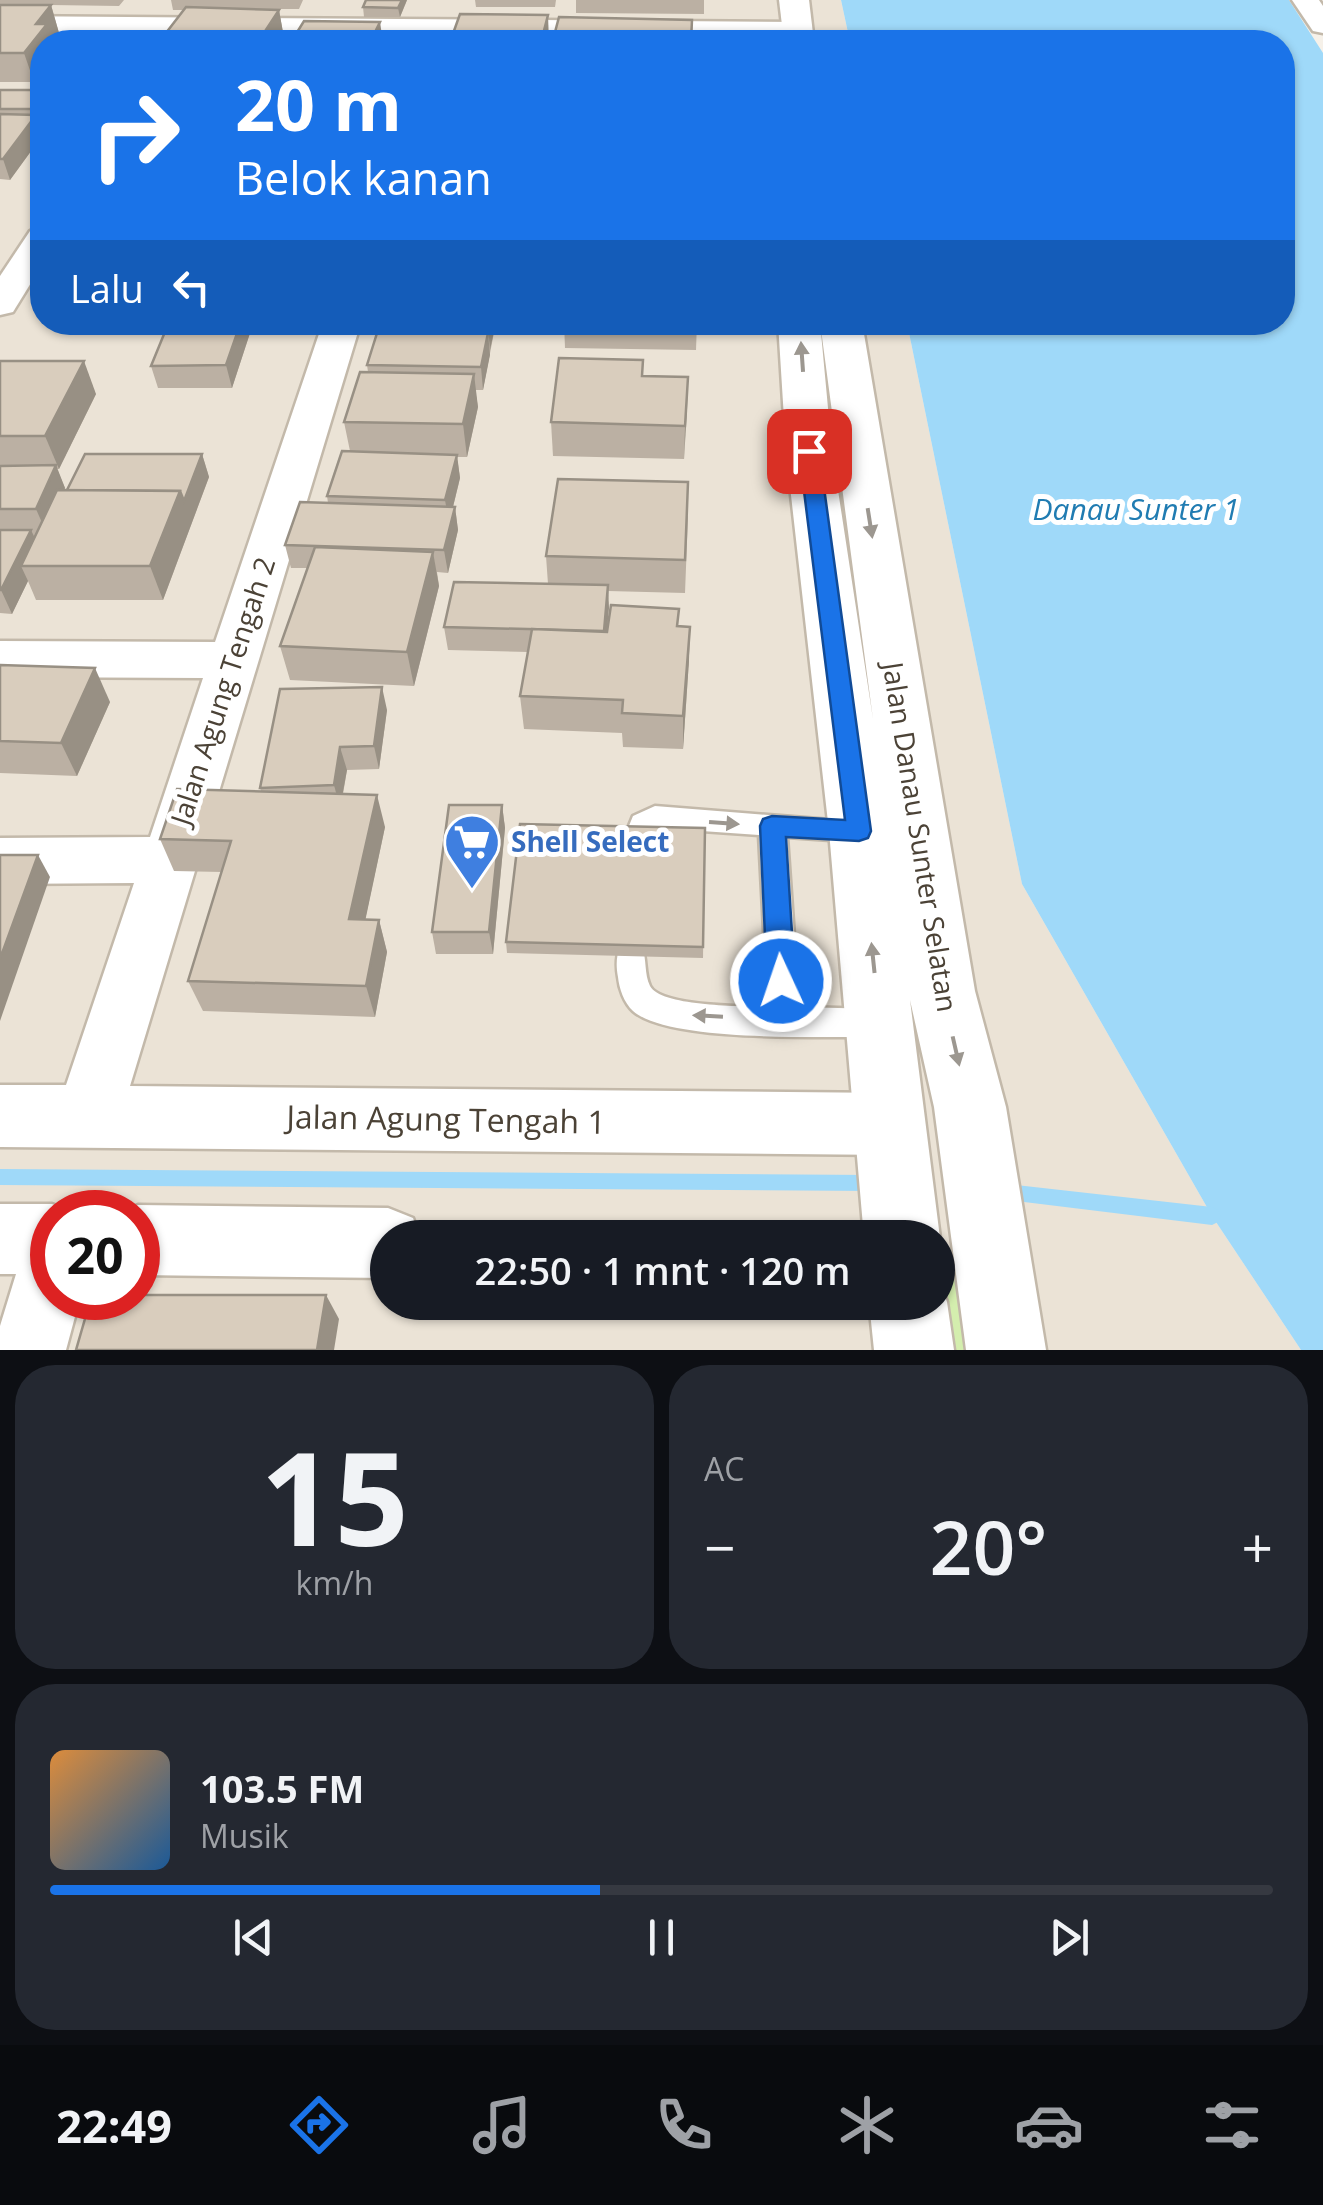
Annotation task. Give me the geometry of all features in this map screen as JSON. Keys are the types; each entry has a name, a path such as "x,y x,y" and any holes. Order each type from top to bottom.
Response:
{"street":[{"path":"1305,0 1323,25"},
{"path":"271,30 438,23 797,24"},
{"path":"0,24 105,30"},
{"path":"0,304 30,257"},
{"name":"Jalan Agung Tengah 2","path":"88,1116 338,335"},
{"name":"Jalan Danau Sunter Selatan","path":"801,335 809,451 859,831 898,1182"},
{"name":"Jalan Danau Sunter Selatan","path":"843,335 942,990 970,1108 1006,1350"},
{"path":"0,659 232,660"},
{"path":"0,861 170,860"},
{"name":"Jalan Agung Tengah 1","path":"0,1116 88,1116 898,1182"},
{"path":"0,1239 30,1239"},
{"path":"160,1240 370,1243"},
{"path":"29,1350 38,1320"},
{"path":"910,1320 914,1350"}],"lane":[{"path":"638,838 642,824 654,818 859,831"},
{"path":"772,826 784,1020"},
{"path":"631,956 632,985 648,1005 682,1015 880,1024"}],"shaded area":[{"path":"0,0 841,0 847,30 30,30 30,335 909,335 1022,884 1212,1216 1301,1350 0,1350"}],"green space":[{"path":"955,1278 998,1303 1006,1350 914,1350 929,1320 955,1320"}],"water":[{"name":"Danau Sunter 1","path":"841,0 1289,0 1323,53 1323,1350 1301,1350 1212,1216 1022,884 909,335 1295,335 1295,30 847,30"}],"building":[{"path":"366,0 402,0 398,8 363,7"},
{"path":"0,5 51,5 36,24 47,24 42,30 30,30 30,45 24,53 0,53"},
{"path":"186,7 279,10 266,30 168,30"},
{"path":"460,14 548,15 544,30 454,30"},
{"path":"559,17 692,20 692,30 556,30"},
{"path":"304,21 380,22 376,30 298,30"},
{"path":"0,90 30,90 30,109 0,109"},
{"path":"0,114 30,115 30,123 0,159"},
{"path":"164,335 236,335 226,365 151,366"},
{"path":"376,335 488,335 481,367 367,365"},
{"path":"559,358 643,360 642,376 688,377 685,426 551,422"},
{"path":"0,361 84,361 45,436 0,436"},
{"path":"360,372 474,374 463,424 344,422"},
{"path":"342,451 457,455 445,500 327,496"},
{"path":"85,454 202,454 184,501 180,491 67,490"},
{"path":"56,465 36,509 0,509 0,466"},
{"path":"558,479 688,482 685,560 546,556"},
{"path":"57,490 180,491 150,566 21,566"},
{"path":"300,502 455,507 444,550 285,545"},
{"path":"0,530 31,530 1,590 0,590"},
{"path":"315,547 433,552 407,652 280,646"},
{"path":"454,582 608,585 604,631 444,627"},
{"path":"611,605 679,609 677,626 690,627 683,716 622,713 623,700 520,696 532,629 607,632"},
{"path":"0,665 95,668 61,743 0,741"},
{"path":"382,687 374,746 340,747 334,785 260,788 280,689"},
{"path":"177,789 377,795 349,919 379,920 366,986 188,981 231,841 160,839"},
{"name":"Shell Select","path":"449,805 502,805 489,932 432,932"},
{"path":"520,824 705,828 703,947 506,942"},
{"path":"0,855 38,855 0,959"},
{"path":"160,1295 326,1295 317,1350 76,1350 85,1320 160,1320"}],"waterway":[{"path":"0,1177 872,1183"},
{"path":"1007,1192 1212,1216"}],"place":[{"name":"Shell Select","path":"472,891"}],"route":[{"path":"781,981 772,826 859,831 809,451"}]}
